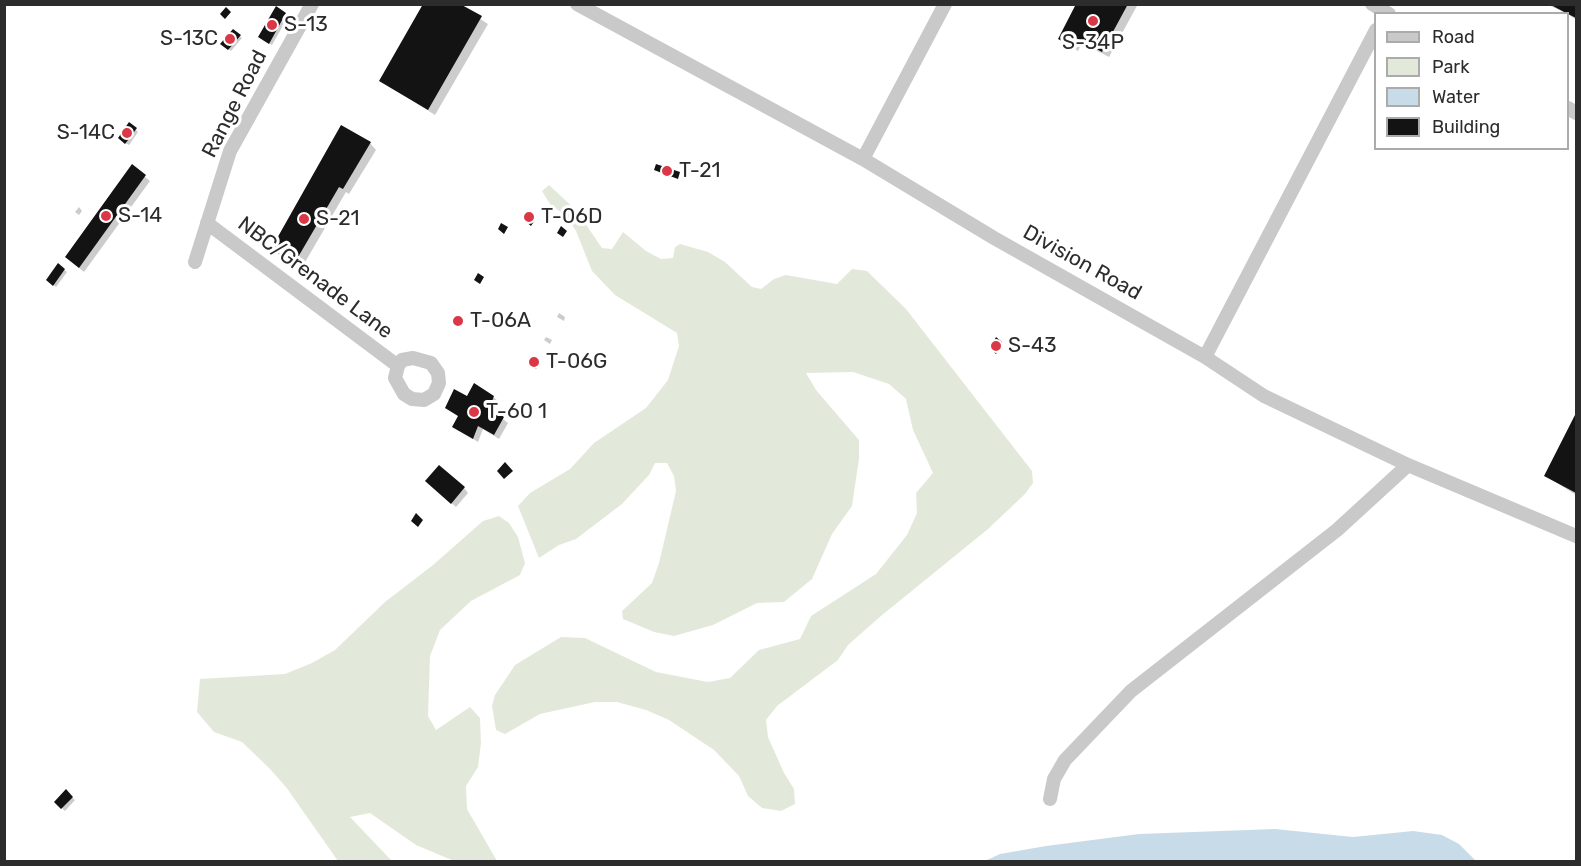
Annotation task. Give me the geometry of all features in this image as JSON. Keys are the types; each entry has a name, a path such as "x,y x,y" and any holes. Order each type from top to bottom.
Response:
{"street":[{"name":"Range Road","path":"195,262 230,151 312,4"},
{"name":"Division Road","path":"577,4 863,159 994,238 1205,357 1264,396 1408,465 1576,536"},
{"path":"863,159 945,4"},
{"path":"1205,357 1374,34"},
{"name":"NBC/Grenade Lane","path":"207,224 398,366"},
{"path":"1050,799 1054,778 1065,760 1131,691 1337,530 1408,465"}],"green space":[{"path":"549,185 576,210 602,248 612,249 623,232 646,251 661,259 673,258 675,247 680,244 708,252 725,262 752,287 761,289 774,279 786,275 837,284 852,269 867,271 906,309 1032,471 1033,483 1025,494 988,529 881,616 848,645 838,660 777,706 766,720 768,737 794,789 795,804 781,811 762,808 748,796 739,776 714,750 669,720 646,710 617,702 595,702 540,714 505,734 496,730 492,706 495,695 515,665 561,637 585,638 656,672 708,682 730,678 759,650 800,639 811,616 876,574 907,535 917,513 916,493 933,473 913,430 906,399 889,384 853,372 806,373 816,390 859,440 859,459 852,506 832,534 812,579 784,602 757,603 713,625 674,636 654,632 623,619 622,611 652,583 659,563 676,491 674,476 667,463 655,463 649,475 622,504 576,539 559,545 539,558 518,506 530,493 570,469 594,443 646,408 668,380 679,346 677,333 615,295 592,271 576,231 566,216 550,204 542,191"},
{"path":"499,516 509,523 518,537 525,563 520,575 471,601 440,630 430,656 428,716 436,730 470,707 480,718 481,743 478,767 466,786 467,809 497,861 454,861 416,845 370,813 350,817 392,861 338,861 286,787 269,768 242,742 214,732 197,712 200,679 285,674 312,663 335,650 385,602 433,565 483,521"}],"water":[{"path":"1275,829 1353,837 1413,831 1442,835 1459,844 1476,861 985,861 1000,854 1139,834"}],"building":[{"path":"423,4 460,4 482,16 428,110 379,81"},
{"name":"S-34P","path":"1076,4 1128,4 1102,52 1076,38 1071,46 1058,39"},
{"path":"1549,4 1576,4 1576,18 1569,14 1569,12"},
{"name":"S-13","path":"276,6 286,13 269,44 258,37"},
{"path":"226,7 231,12 225,19 220,14"},
{"name":"S-13C","path":"233,29 241,35 228,50 220,44"},
{"name":"S-14C","path":"129,122 137,128 125,144 118,138"},
{"name":"S-21","path":"341,125 371,142 343,189 339,187 294,264 271,249"},
{"name":"S-14","path":"132,164 146,175 79,268 65,257"},
{"name":"T-21","path":"656,164 680,172 678,179 654,170"},
{"name":"T-06D","path":"529,214 535,220 531,226 524,220"},
{"path":"501,223 508,227 504,234 498,229"},
{"path":"561,226 567,231 563,237 557,233"},
{"path":"58,263 65,269 53,286 46,280"},
{"path":"478,273 484,277 480,284 474,280"},
{"name":"T-06A","path":"457,316 463,320 460,327 452,322"},
{"name":"S-43","path":"996,337 1002,342 996,354 990,349"},
{"name":"T-06G","path":"532,356 540,361 536,369 529,363"},
{"name":"T-60 1","path":"474,383 494,396 490,407 504,417 494,435 478,426 473,439 452,427 458,416 445,408 454,389 467,396"},
{"path":"1576,413 1576,493 1544,476"},
{"path":"505,462 513,471 504,479 497,471"},
{"path":"439,465 465,487 451,504 425,481"},
{"path":"416,513 423,520 418,527 411,521"},
{"path":"66,789 73,797 61,809 54,802"}],"place":[{"name":"S-34P","path":"1093,21"},
{"name":"S-13","path":"272,25"},
{"name":"S-13C","path":"230,39"},
{"name":"S-14C","path":"127,133"},
{"name":"T-21","path":"667,171"},
{"name":"S-14","path":"106,216"},
{"name":"T-06D","path":"529,217"},
{"name":"S-21","path":"304,219"},
{"name":"T-06A","path":"458,321"},
{"name":"S-43","path":"996,346"},
{"name":"T-06G","path":"534,362"},
{"name":"T-60 1","path":"474,412"}]}
